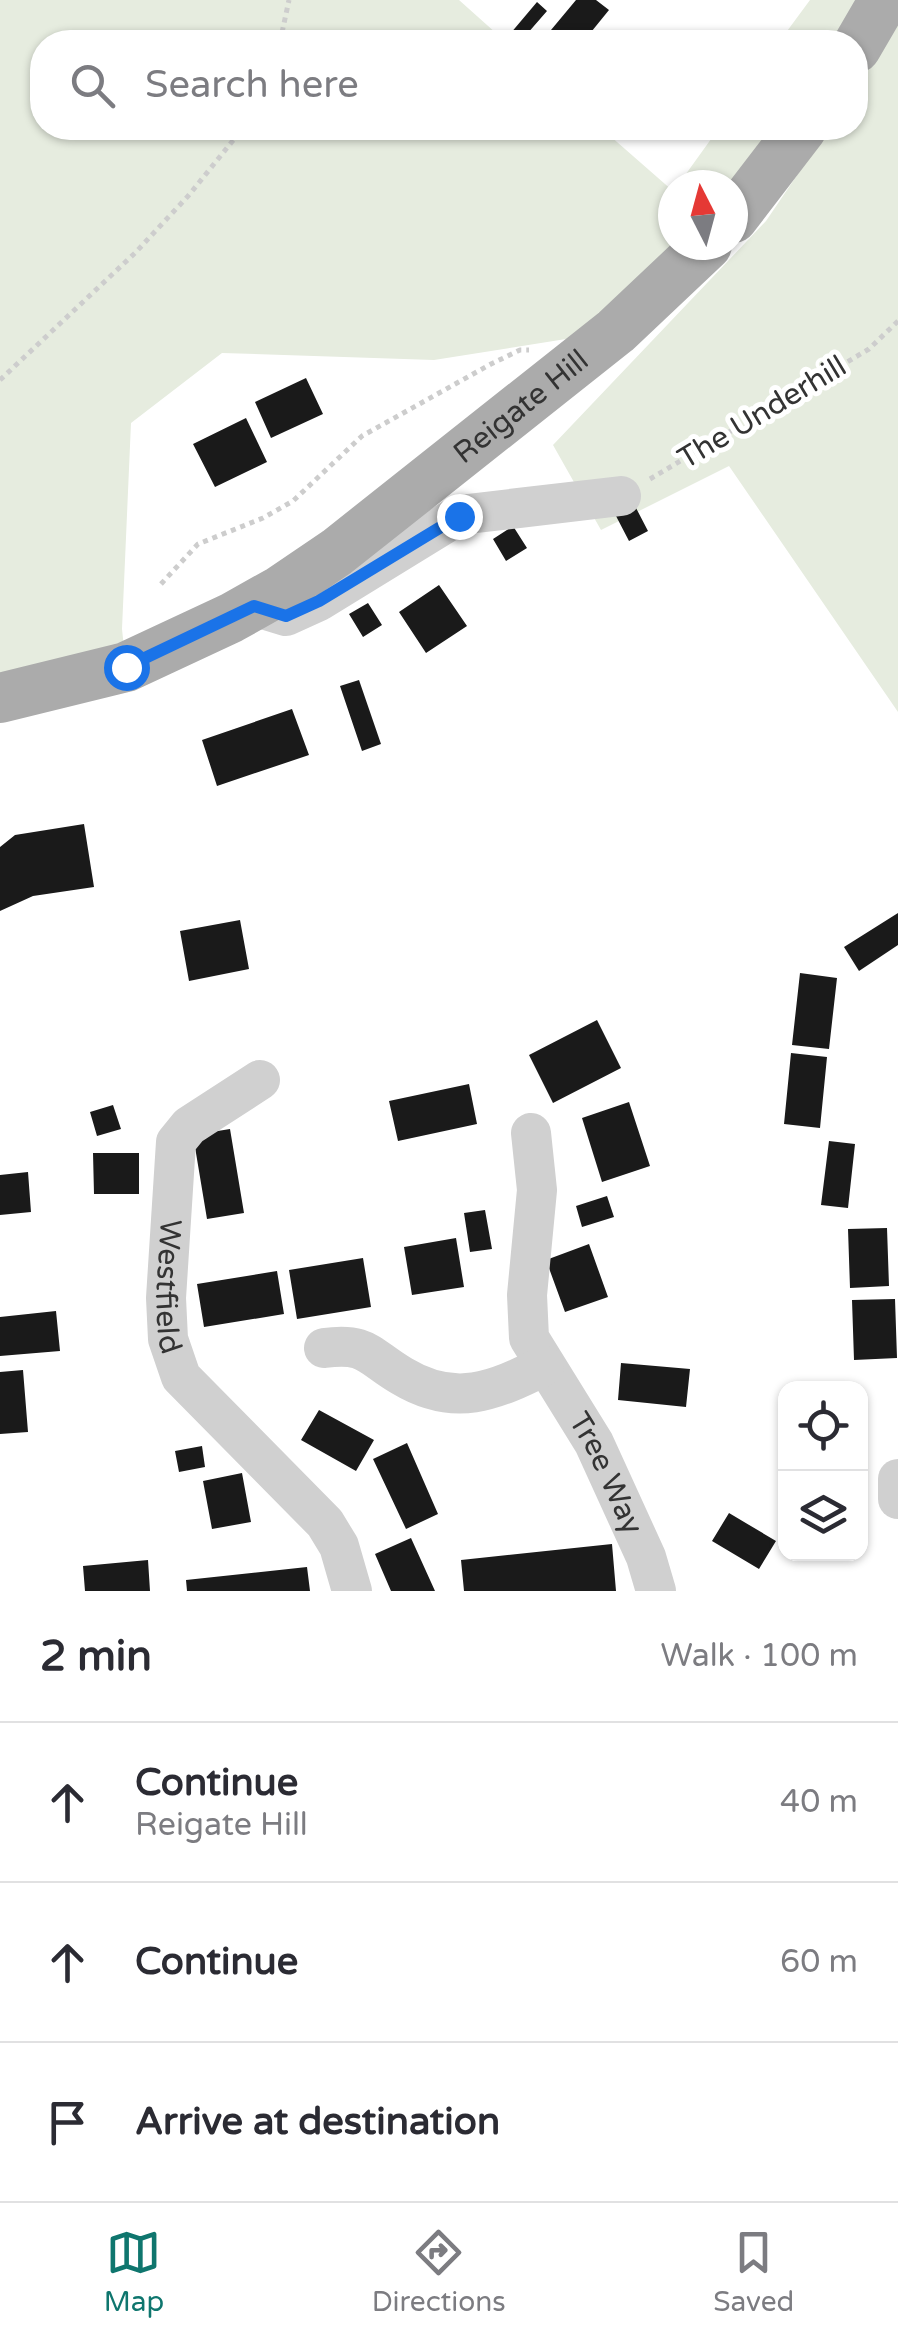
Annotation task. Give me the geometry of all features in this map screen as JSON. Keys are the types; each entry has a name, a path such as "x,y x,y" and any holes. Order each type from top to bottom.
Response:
{"main road":[{"path":"866,30 884,0"},
{"path":"748,198 793,140"},
{"name":"Reigate Hill","path":"0,698 126,667 254,606 337,552 616,331 692,260"}],"street":[{"path":"254,606 286,616 319,601 459,516 621,496"},
{"name":"Westfield","path":"260,1080 189,1126 176,1142 167,1266 168,1339 181,1377 324,1523 339,1546 352,1591"},
{"name":"Tree Way","path":"532,1133 538,1190 527,1295 529,1338 594,1443 646,1556 656,1591"},
{"path":"324,1348 349,1345 367,1352 403,1377 440,1394 500,1388 544,1366"},
{"path":"898,1479 898,1499"}],"path":[{"path":"283,30 289,0"},
{"path":"0,380 135,253 233,140"},
{"name":"The Underhill","path":"621,496 869,349 898,321"},
{"path":"161,584 198,544 263,518 294,500 362,436 491,364 520,350 540,349 572,366"}],"shaded area":[{"path":"0,0 459,0 493,30 30,30 30,140 615,140 658,178 658,260 663,260 616,331 434,360 222,353 131,423 122,629 126,667 0,690"},
{"path":"810,0 883,0 864,30 788,30"},
{"path":"898,24 898,712 729,466 601,530 553,445 729,260 748,260 748,240 766,221 821,140 868,140 868,69"},
{"path":"710,140 787,140 748,173 689,170"}],"building":[{"path":"576,0 596,0 609,10 593,30 551,30"},
{"path":"537,2 547,11 530,30 513,30"},
{"path":"306,378 323,414 271,438 255,402"},
{"path":"246,418 267,462 215,487 193,444"},
{"path":"635,506 648,531 629,541 616,516"},
{"path":"513,526 527,548 506,561 493,539"},
{"path":"439,585 467,626 426,653 399,612"},
{"path":"368,603 382,625 363,637 349,614"},
{"path":"359,680 381,744 362,751 340,686"},
{"path":"292,709 309,755 217,786 202,740"},
{"path":"84,824 94,887 33,896 0,911 0,847 15,835"},
{"path":"898,913 898,945 859,971 844,947"},
{"path":"240,920 249,969 189,981 180,931"},
{"path":"800,973 837,978 829,1049 792,1045"},
{"path":"597,1020 621,1068 553,1103 529,1055"},
{"path":"791,1053 827,1057 820,1128 784,1124"},
{"path":"469,1084 477,1124 398,1141 389,1101"},
{"path":"629,1102 650,1166 602,1182 582,1118"},
{"path":"113,1105 121,1129 97,1136 90,1112"},
{"path":"230,1129 244,1213 207,1219 193,1135"},
{"path":"829,1141 855,1144 848,1208 821,1205"},
{"path":"93,1153 139,1153 139,1194 94,1194"},
{"path":"28,1172 31,1212 0,1215 0,1175"},
{"path":"607,1196 614,1217 582,1227 576,1206"},
{"path":"485,1210 492,1249 470,1252 464,1213"},
{"path":"887,1228 889,1286 850,1288 848,1229"},
{"path":"456,1238 464,1287 412,1295 404,1247"},
{"path":"589,1244 608,1297 565,1312 546,1260"},
{"path":"363,1258 371,1307 297,1319 289,1270"},
{"path":"277,1271 284,1314 204,1327 197,1284"},
{"path":"895,1299 897,1358 854,1360 852,1300"},
{"path":"56,1311 60,1351 0,1356 0,1317"},
{"path":"621,1363 690,1369 686,1407 618,1400"},
{"path":"23,1370 28,1432 0,1434 0,1372"},
{"path":"319,1410 374,1440 356,1471 301,1440"},
{"path":"407,1443 438,1514 406,1529 373,1459"},
{"path":"202,1446 205,1467 179,1472 175,1451"},
{"path":"242,1473 251,1522 212,1529 203,1481"},
{"path":"729,1513 776,1541 759,1569 712,1541"},
{"path":"411,1538 435,1591 391,1591 375,1554"},
{"path":"612,1544 616,1591 464,1591 461,1560"},
{"path":"148,1560 150,1591 85,1591 83,1566"},
{"path":"307,1567 310,1591 187,1591 186,1580"}],"route":[{"path":"126,667 254,606 286,616 319,601 459,516"}]}
